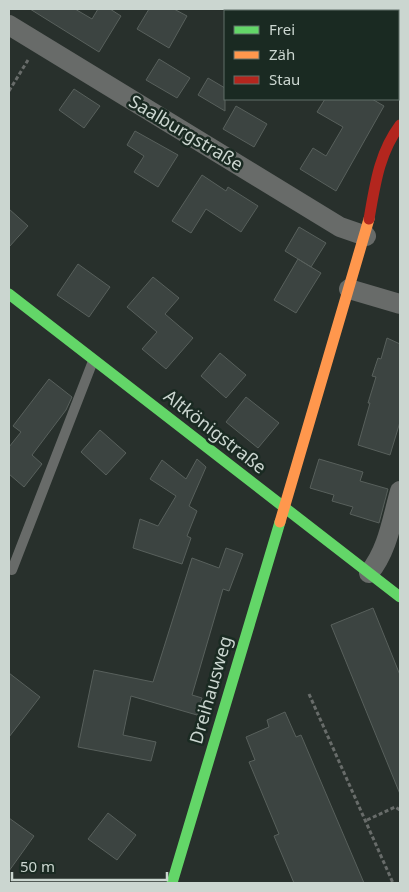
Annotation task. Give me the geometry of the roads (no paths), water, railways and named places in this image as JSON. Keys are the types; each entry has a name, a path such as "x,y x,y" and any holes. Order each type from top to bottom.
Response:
{"street":[{"name":"Saalburgstraße","path":"9,26 340,227 366,236"},
{"path":"283,507 366,236 380,158 386,143 400,125"},
{"path":"349,289 400,304"},
{"name":"Altkönigstraße","path":"9,294 400,597"},
{"path":"369,573 378,562 384,549 400,491"},
{"name":"Dreihausweg","path":"172,883 283,507"}],"lane":[{"path":"12,570 94,360"}]}
